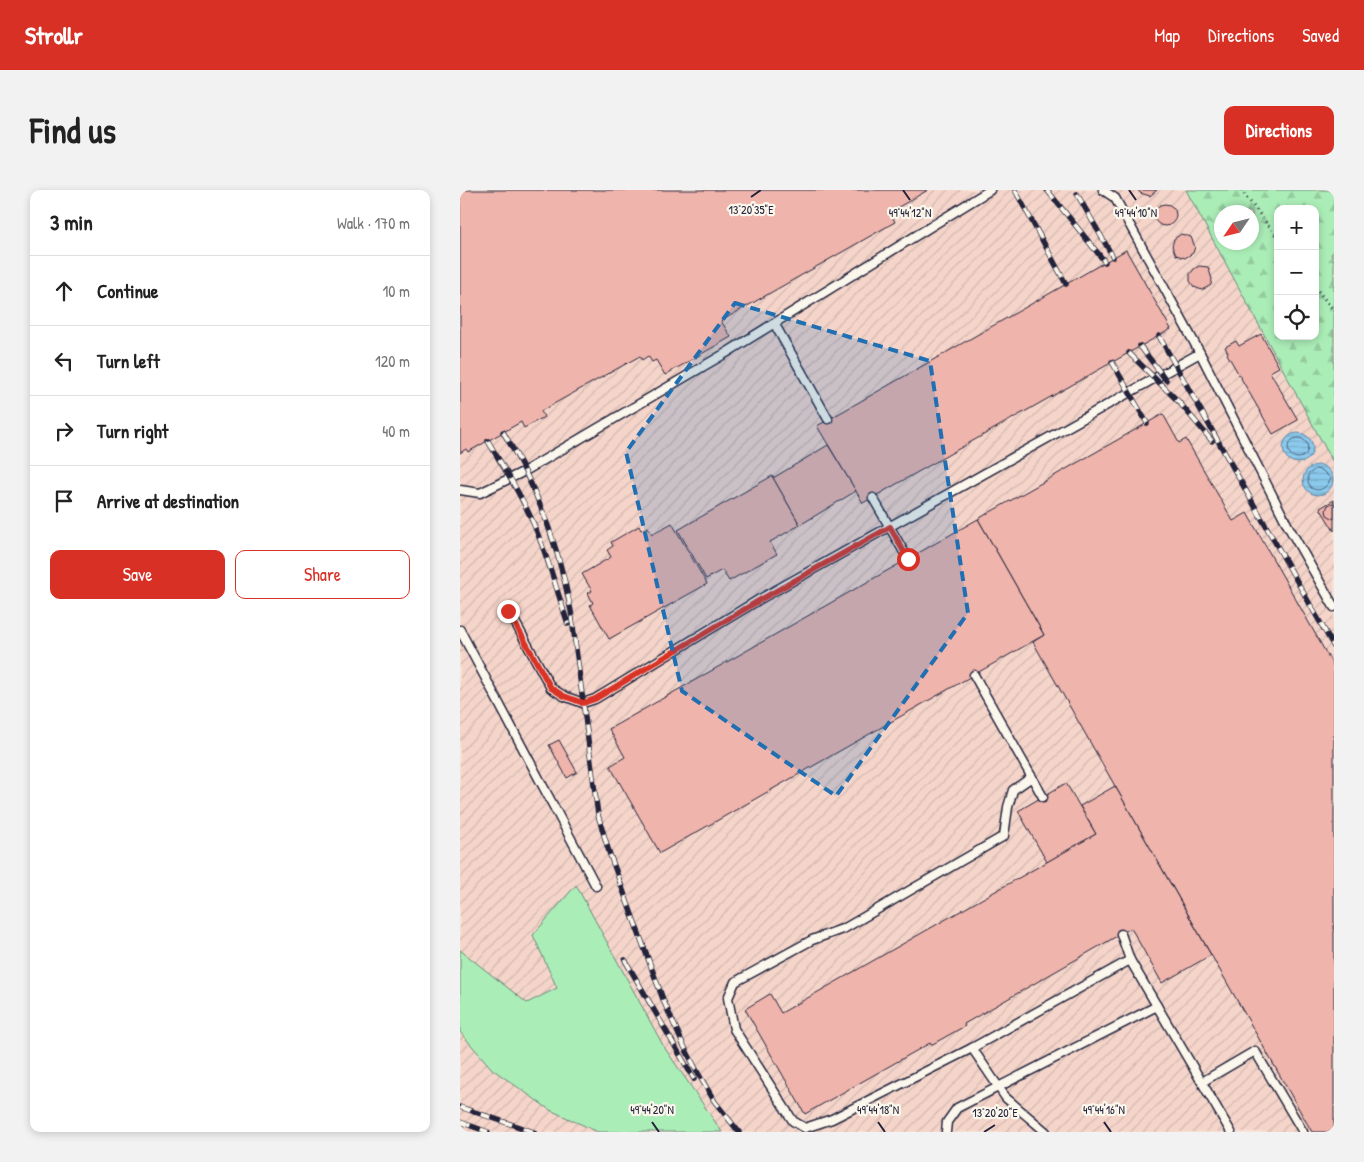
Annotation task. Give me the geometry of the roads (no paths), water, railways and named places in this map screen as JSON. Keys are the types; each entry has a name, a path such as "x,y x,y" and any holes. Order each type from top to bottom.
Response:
{"lane":[{"path":"460,490 480,493 510,479 718,358 990,190"},
{"path":"1103,190 1115,198 1200,353 1288,526 1334,607"},
{"path":"774,323 828,419"},
{"path":"508,611 551,688 564,696 583,703 595,699 760,600 1200,353"},
{"path":"873,498 908,559"},
{"path":"460,630 596,886"},
{"path":"974,675 1043,796"},
{"path":"1032,777 1013,790 1008,807 1004,836 845,928 812,940 735,982 728,998 734,1029 793,1121 805,1128 832,1119 972,1048 1130,960"},
{"path":"1121,934 1130,960 1231,1132"},
{"path":"946,1132 947,1122 957,1108 1157,1006"},
{"path":"972,1048 1006,1098 1046,1132"},
{"path":"1202,1082 1256,1050 1303,1132"}],"water":[{"path":"1298,433 1309,437 1313,448 1309,459 1298,463 1287,459 1283,448 1287,437"},
{"path":"1318,465 1329,469 1333,480 1329,491 1318,495 1307,491 1303,480 1307,469"}],"railway":[{"path":"1015,190 1066,284"},
{"path":"1047,190 1105,262"},
{"path":"1077,194 1113,257"},
{"path":"1159,336 1334,647"},
{"path":"1140,346 1166,380"},
{"path":"1129,353 1179,402 1212,441"},
{"path":"1112,362 1147,423"},
{"path":"503,432 526,474 545,518 566,587 571,611 598,815 609,852 664,1002 683,1044 715,1102 739,1132"},
{"path":"488,441 529,514 544,549 568,624"},
{"path":"625,960 694,1079"},
{"path":"460,1107 534,1132"},
{"path":"460,1122 488,1132"}]}
